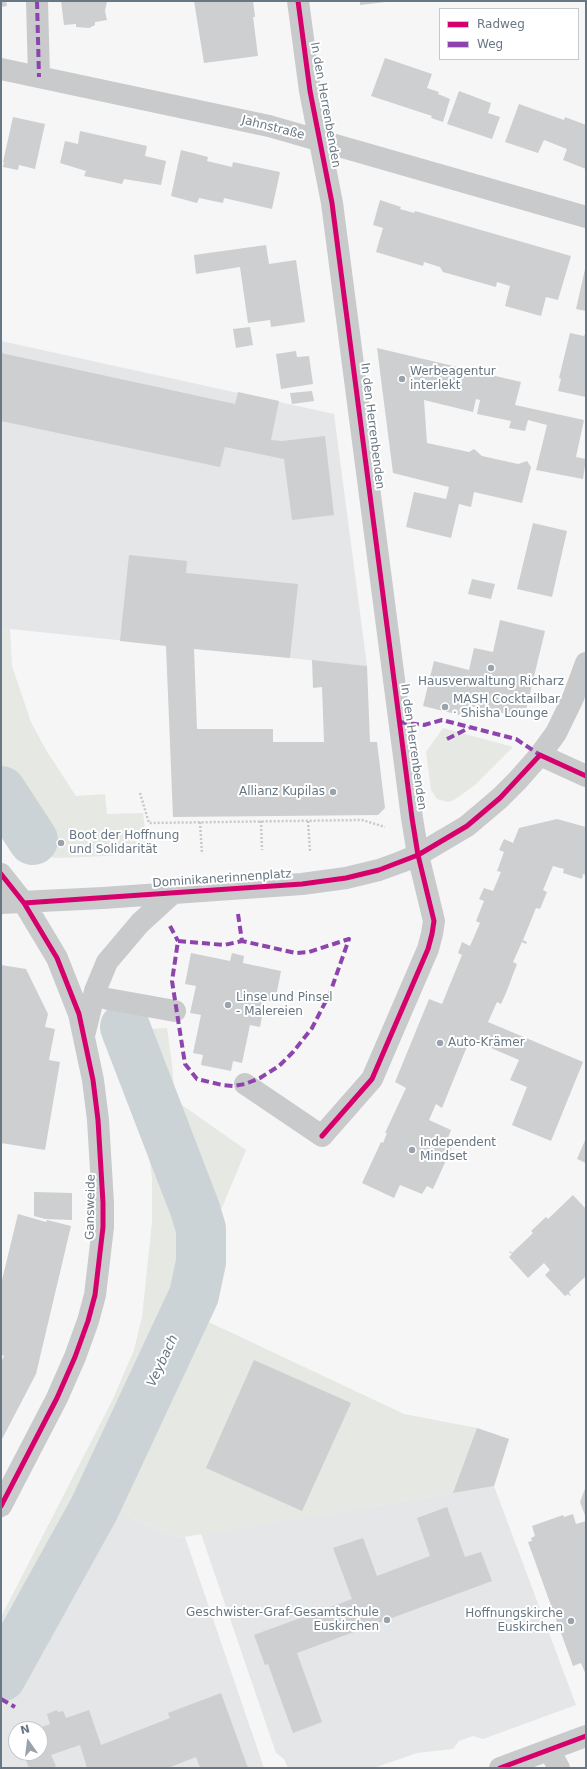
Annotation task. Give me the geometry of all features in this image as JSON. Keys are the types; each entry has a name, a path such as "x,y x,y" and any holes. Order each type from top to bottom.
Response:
{"street":[{"path":"37,1 39,77"},
{"name":"In den Herrenbenden","path":"298,1 310,91 321,140 332,203 399,722 418,855"},
{"name":"Jahnstraße","path":"1,69 269,126 586,217"},
{"name":"Dominikanerinnenplatz","path":"1,903 24,903 329,881 379,870 418,855 467,826 481,815 500,798 540,755 566,714 586,663"},
{"path":"540,755 586,776"},
{"path":"245,1084 322,1136 372,1079 428,949 432,934 434,920 418,855"},
{"name":"Gansweide","path":"1,874 24,903 64,971 84,1034 98,1120 103,1180 103,1227 95,1295 88,1321 75,1357 57,1398 1,1506"},
{"name":"Gansweide","path":"84,1034 95,990 106,962 140,923 174,892"},
{"path":"108,999 175,1011"},
{"path":"500,1768 554,1759 586,1736"}],"path":[{"path":"140,793 149,823 362,820 386,827"},
{"path":"261,821 262,850"},
{"path":"308,821 310,851"},
{"path":"200,822 202,854"}],"shaded area":[{"path":"1,341 334,414 367,666 1,628"},
{"path":"1,628 10,629 12,666 31,722 46,750 76,796 105,794 107,814 143,813 148,853 55,858 31,850 1,827"},
{"path":"443,728 513,747 475,785 454,800 448,802 437,799 431,790 426,752"},
{"path":"133,1021 152,1029 167,1028 175,1100 246,1150 216,1222 217,1270 198,1317 404,1414 477,1428 509,1439 494,1486 178,1538 117,1510 25,1676 1,1716 1,1617 112,1401 134,1350 142,1317 152,1222 152,1178 145,1127 113,1031"},
{"name":"Geschwister-Graf-Gesamtschule Euskirchen","path":"494,1486 576,1705 483,1739 473,1736 459,1741 453,1749 417,1753 374,1768 288,1768 284,1759 276,1753 201,1534"},
{"path":"117,1509 134,1519 178,1538 185,1537 264,1768 1,1768 1,1716 25,1676"}],"building":[{"path":"1,1 6,1 7,6 1,7"},
{"path":"61,1 107,1 105,11 107,20 95,22 95,25 89,28 76,27 76,24 64,25"},
{"path":"194,1 253,1 255,17 253,17 258,56 204,63"},
{"path":"360,1 385,1 386,2 360,5"},
{"path":"385,58 432,74 427,88 439,92 438,94 450,99 443,122 431,118 432,116 371,96"},
{"path":"459,91 491,103 488,113 500,117 492,139 447,124"},
{"path":"519,104 564,120 565,117 586,125 586,169 563,160 567,149 544,140 538,153 505,142"},
{"path":"13,117 45,124 35,169 19,165 18,170 3,167"},
{"path":"80,131 147,146 145,156 166,161 161,185 124,179 122,184 84,176 86,171 60,163 65,141 78,144"},
{"path":"181,150 208,157 207,161 232,167 233,162 280,172 272,209 224,198 223,203 199,198 197,203 171,196"},
{"path":"380,200 401,207 400,209 414,213 415,211 571,256 558,300 546,297 541,316 505,306 510,286 497,282 496,287 443,272 440,267 424,262 423,266 376,252 383,228 373,225"},
{"path":"266,245 269,264 296,260 305,322 271,327 270,320 248,323 240,267 196,274 194,255"},
{"path":"586,269 586,311 576,309"},
{"path":"250,327 253,345 236,348 233,329"},
{"path":"586,332 586,397 558,391 561,379 559,378 570,333 584,336"},
{"path":"377,348 521,382 515,405 584,420 576,457 586,459 583,479 536,470 547,425 528,420 525,431 509,428 511,421 477,414 480,400 476,399 473,412 424,400 427,443 469,452 474,449 482,456 518,464 527,461 531,467 522,503 474,492 471,507 459,504 451,538 406,527 414,492 446,499 449,487 393,473"},
{"path":"296,351 297,357 309,356 313,384 281,389 276,354"},
{"path":"1,353 235,404 238,392 279,401 271,440 282,441 325,436 334,515 292,520 284,459 225,447 220,467 1,421"},
{"path":"312,391 314,401 292,404 290,393"},
{"path":"533,523 567,531 552,597 517,589"},
{"path":"129,555 187,561 186,573 298,584 290,658 194,649 197,729 273,729 273,742 324,742 322,687 313,688 312,660 367,666 370,742 377,742 385,808 378,815 173,817 166,646 120,641"},
{"path":"472,579 495,584 491,599 468,594"},
{"path":"500,620 545,631 524,718 470,706 468,717 423,706 434,661 469,670 474,648 493,652"},
{"path":"557,819 586,827 586,875 583,874 582,879 563,873 564,869 553,866 543,890 547,892 540,909 536,908 523,940 527,942 526,944 522,942 513,962 517,964 506,993 501,1004 497,1002 488,1022 583,1062 551,1141 512,1125 527,1087 510,1080 519,1060 470,1039 442,1108 436,1104 429,1120 451,1130 447,1140 454,1143 433,1189 427,1186 422,1194 400,1185 394,1198 362,1183 381,1142 383,1143 387,1133 385,1133 406,1088 395,1082 429,999 442,1004 462,955 458,953 462,942 470,946 480,923 476,921 484,901 479,899 484,888 493,891 501,872 497,871 504,852 499,850 504,839 513,843 519,828"},
{"path":"191,953 230,961 232,953 244,956 243,963 281,971 275,1002 265,1000 260,1027 250,1025 242,1063 233,1061 231,1071 201,1065 203,1055 193,1053 201,1015 190,1013 196,986 185,984"},
{"path":"1,965 26,969 48,1014 45,1027 55,1029 49,1060 60,1062 45,1150 1,1143"},
{"path":"586,1138 586,1163 577,1159"},
{"path":"34,1192 72,1193 72,1220 45,1219 34,1216"},
{"path":"573,1195 586,1209 586,1276 569,1292 571,1297 568,1294 565,1296 545,1275 550,1270 544,1263 528,1278 509,1257 512,1254 509,1252 510,1251 512,1253 533,1233 531,1231 546,1217 548,1219"},
{"path":"18,1214 46,1222 47,1220 71,1226 36,1374 1,1441 1,1362 4,1356 1,1354 1,1284"},
{"path":"254,1360 351,1403 302,1511 206,1468"},
{"path":"477,1428 509,1439 494,1486 453,1493"},
{"path":"586,1486 586,1518 580,1502"},
{"path":"447,1507 465,1557 481,1552 492,1581 297,1653 322,1722 293,1733 268,1664 265,1665 254,1635 352,1599 333,1548 363,1538 377,1576 430,1556 417,1518"},
{"name":"Hoffnungskirche Euskirchen","path":"573,1514 576,1524 586,1521 586,1675 581,1663 573,1666 528,1542 532,1541 531,1538 535,1536 532,1526 563,1515 564,1517"},
{"path":"221,1693 248,1768 200,1768 196,1757 168,1768 87,1768 80,1745 51,1755 56,1766 52,1768 29,1768 26,1761 48,1761 48,1725 50,1724 47,1714 57,1710 58,1712 63,1711 66,1718 89,1710 101,1745 170,1718 168,1713"}],"waterway":[{"name":"Veybach","path":"1,791 33,840"},
{"name":"Veybach","path":"1,1677 94,1509 194,1295 201,1262 201,1229 195,1209 125,1027"}],"marked path":[{"path":"37,1 39,77"},
{"path":"399,722 424,725 442,720 516,739 540,755"},
{"path":"447,739 469,728"},
{"path":"238,914 242,941 296,953 309,952 349,939 330,993 312,1028 293,1052 279,1066 260,1078 245,1084 233,1086 222,1085 197,1079 185,1064 172,981 178,941 224,945 242,941"},
{"path":"170,926 178,941"},
{"path":"1,1699 15,1707"}],"cycle path":[{"path":"298,1 310,91 332,203 412,818 418,855 434,921 428,949 372,1079 322,1136"},
{"path":"24,903 302,884 346,878 379,870 418,855 467,826 500,798 540,755 586,776"},
{"path":"1,874 24,903 57,958 79,1014 93,1080 98,1120 103,1203 103,1227 95,1295 88,1321 75,1357 57,1398 1,1506"},
{"path":"500,1768 586,1736"}],"place":[{"name":"Werbeagentur interlekt","path":"402,379"},
{"name":"Hausverwaltung Richarz","path":"491,668"},
{"name":"MASH Cocktailbar · Shisha Lounge","path":"445,707"},
{"name":"Allianz Kupilas","path":"333,792"},
{"name":"Boot der Hoffnung und Solidarität","path":"61,843"},
{"name":"Linse und Pinsel - Malereien","path":"228,1005"},
{"name":"Auto-Krämer","path":"440,1043"},
{"name":"Independent Mindset","path":"412,1150"},
{"name":"Geschwister-Graf-Gesamtschule Euskirchen","path":"387,1620"},
{"name":"Hoffnungskirche Euskirchen","path":"571,1621"}]}
